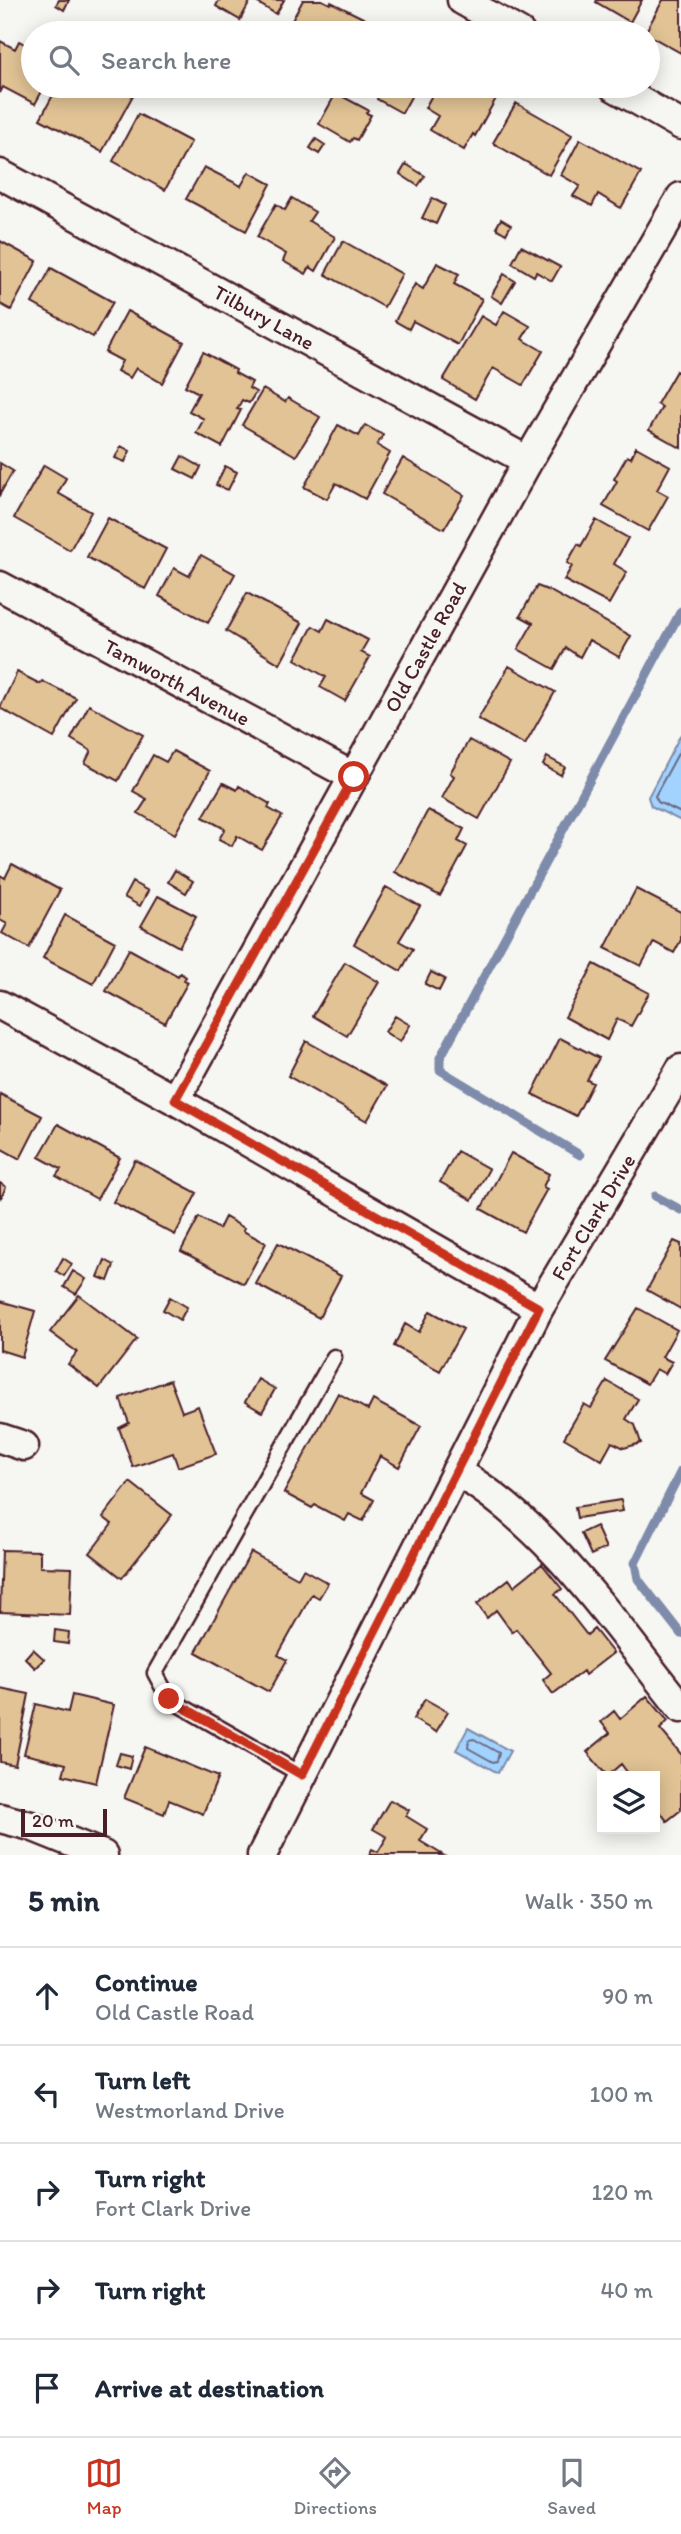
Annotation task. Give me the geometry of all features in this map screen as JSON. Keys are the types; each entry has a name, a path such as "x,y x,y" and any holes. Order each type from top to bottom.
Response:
{"street":[{"path":"462,0 499,21"},
{"path":"634,98 681,125"},
{"name":"Tilbury Lane","path":"0,174 527,461"},
{"name":"Old Castle Road","path":"175,1100 527,461 681,197"},
{"name":"Tamworth Avenue","path":"0,586 354,777"},
{"path":"0,1005 175,1100 539,1308"},
{"name":"Fort Clark Drive","path":"268,1853 302,1775 539,1308 681,1069"},
{"path":"456,1471 486,1489 523,1520 570,1569 681,1708"},
{"path":"0,1818 31,1826 103,1855"}],"lane":[{"path":"302,1775 169,1699 155,1673 334,1357"}],"water":[{"path":"681,734 681,821 651,806 648,797"},
{"path":"468,1728 510,1751 498,1773 456,1750"}],"building":[{"path":"59,0 69,0 64,10 56,5"},
{"path":"219,0 251,0 240,20 216,6"},
{"path":"253,0 284,0 276,14"},
{"path":"303,0 331,2 365,19 364,21 292,21"},
{"path":"597,0 642,0 631,21 596,2"},
{"path":"663,0 681,0 681,53 660,41 660,21 652,21"},
{"path":"0,41 15,49 19,41 21,97 3,87 0,93"},
{"path":"24,98 38,98 35,104"},
{"path":"51,98 131,98 102,152 40,119"},
{"path":"333,98 345,98 368,110 366,113 371,115 357,140 353,138 350,142 319,124"},
{"path":"377,98 410,98 402,113"},
{"path":"430,98 496,98 464,150 430,130 438,116 425,108"},
{"path":"516,103 572,135 549,175 493,143"},
{"path":"138,114 191,142 165,190 113,161"},
{"path":"316,139 325,145 319,154 310,148"},
{"path":"580,139 641,173 621,208 598,194 592,206 573,196 580,186 561,175"},
{"path":"406,164 425,176 418,186 400,174"},
{"path":"204,167 241,186 249,172 271,184 246,231 186,199"},
{"path":"292,198 315,212 309,221 335,237 316,271 310,267 306,274 283,261 286,254 257,237 276,204 285,210"},
{"path":"432,198 445,205 436,224 422,218"},
{"path":"501,219 511,225 506,234 496,228"},
{"path":"0,241 37,261 11,310 0,304"},
{"path":"343,241 402,274 384,307 325,274"},
{"path":"521,246 560,267 552,281 536,272 534,276 512,263"},
{"path":"437,263 459,274 454,284 482,299 458,345 413,321 409,329 395,321 415,284 423,289"},
{"path":"51,268 113,302 93,337 32,303"},
{"path":"504,274 515,281 502,303 491,296"},
{"path":"127,311 184,342 162,383 136,368 130,378 117,371 122,361 105,352"},
{"path":"504,311 530,326 522,339 543,351 523,385 493,368 475,399 443,380 481,316 496,325"},
{"path":"203,352 252,382 249,388 256,392 249,403 242,400 237,409 241,410 222,447 196,433 204,419 189,411 199,393 185,386"},
{"path":"676,371 681,374 681,448 649,430 662,407 657,404"},
{"path":"263,389 285,402 288,398 320,417 296,456 242,425"},
{"path":"338,425 359,436 365,425 383,435 377,445 390,453 365,499 336,483 327,499 304,487"},
{"path":"121,446 130,451 125,462 115,458"},
{"path":"636,447 670,466 657,490 668,496 648,531 603,506 617,481 614,479 627,456 631,458"},
{"path":"182,456 201,467 195,479 175,469"},
{"path":"403,458 464,495 444,529 382,494"},
{"path":"0,463 13,471 0,494"},
{"path":"44,465 66,478 58,493 91,512 70,550 14,518"},
{"path":"225,466 237,472 228,490 216,485"},
{"path":"108,518 166,549 145,589 87,557"},
{"path":"596,520 628,538 614,564 627,572 609,604 564,580 572,566 567,563 578,544 581,546"},
{"path":"201,555 235,574 208,623 159,596 174,568 189,576"},
{"path":"537,586 631,636 619,657 589,640 580,657 566,648 554,669 518,649 533,623 520,616"},
{"path":"247,593 302,623 280,664 226,631"},
{"path":"328,619 368,640 361,652 370,657 345,701 320,687 326,677 295,659 313,626 322,631"},
{"path":"509,666 555,692 525,745 478,719"},
{"path":"17,672 76,698 54,738 0,708"},
{"path":"89,705 143,735 118,781 85,763 91,751 71,739"},
{"path":"469,740 510,763 479,819 442,798 454,776 450,773"},
{"path":"173,751 210,771 175,834 138,813 147,799 133,791 153,755 166,762"},
{"path":"547,757 565,767 561,775 543,765"},
{"path":"223,783 237,790 239,786 270,804 268,808 282,816 262,850 237,836 232,846 219,839 225,829 203,817"},
{"path":"428,810 464,829 458,841 467,846 440,896 395,872"},
{"path":"12,864 60,890 29,948 2,933 7,924 0,920 0,875 5,878"},
{"path":"175,870 193,881 186,893 168,882"},
{"path":"132,882 148,891 140,906 124,897"},
{"path":"386,887 420,906 399,941 413,949 401,971 354,944"},
{"path":"636,889 681,912 681,940 674,953 654,942 641,966 605,948"},
{"path":"158,896 196,916 179,947 141,926"},
{"path":"65,915 115,942 93,984 43,958"},
{"path":"129,949 178,976 180,973 186,977 184,980 188,982 165,1023 106,991"},
{"path":"345,962 379,982 347,1036 313,1016"},
{"path":"594,964 649,993 631,1026 617,1019 607,1040 565,1017"},
{"path":"431,972 445,979 439,991 425,984"},
{"path":"395,1016 410,1025 400,1042 385,1032"},
{"path":"560,1038 599,1058 587,1080 593,1083 576,1116 532,1094"},
{"path":"306,1041 387,1086 367,1121 288,1076"},
{"path":"0,1094 42,1116 20,1159 0,1148"},
{"path":"58,1124 120,1158 97,1199 56,1176 61,1169 39,1157"},
{"path":"457,1151 489,1169 472,1200 440,1182"},
{"path":"511,1153 549,1174 543,1187 547,1189 523,1232 481,1209"},
{"path":"135,1160 197,1193 175,1235 113,1202"},
{"path":"0,1183 6,1187 1,1198 0,1197"},
{"path":"199,1217 219,1229 225,1217 244,1228 243,1231 266,1243 244,1284 181,1251"},
{"path":"674,1241 681,1244 681,1309 647,1290"},
{"path":"278,1243 341,1276 319,1318 256,1284"},
{"path":"63,1258 72,1264 64,1276 56,1271"},
{"path":"105,1260 114,1265 108,1281 98,1277"},
{"path":"73,1271 86,1279 76,1294 64,1287"},
{"path":"79,1295 137,1339 99,1388 68,1364 77,1352 50,1332"},
{"path":"170,1297 187,1307 180,1320 163,1310"},
{"path":"0,1301 35,1311 22,1357 0,1350"},
{"path":"638,1308 677,1330 662,1357 672,1362 665,1374 656,1369 647,1384 605,1361"},
{"path":"430,1311 463,1329 440,1371 394,1346 405,1324 419,1332"},
{"path":"258,1379 275,1389 262,1412 245,1402"},
{"path":"170,1380 182,1412 198,1406 216,1454 178,1467 173,1453 133,1467 119,1428 129,1423 120,1398"},
{"path":"607,1381 638,1399 626,1419 635,1425 641,1443 624,1448 612,1442 602,1460 564,1438 584,1404 591,1408"},
{"path":"338,1393 368,1410 373,1400 421,1426 399,1467 380,1456 361,1493 374,1500 363,1521 349,1514 345,1521 284,1493"},
{"path":"130,1482 172,1515 122,1578 90,1553 112,1524 103,1517"},
{"path":"621,1500 623,1511 577,1518 575,1507"},
{"path":"596,1526 606,1548 591,1555 581,1533"},
{"path":"2,1550 40,1551 40,1567 72,1568 70,1615 0,1612"},
{"path":"251,1552 298,1578 303,1569 328,1583 319,1598 312,1594 278,1655 287,1660 269,1692 196,1652"},
{"path":"542,1564 562,1589 555,1594 587,1635 594,1629 613,1653 585,1675 583,1671 553,1694 543,1680 551,1673 516,1629 512,1632 496,1610 487,1618 477,1604 509,1579 514,1586"},
{"path":"55,1630 69,1632 68,1644 54,1642"},
{"path":"33,1649 44,1659 35,1668 25,1658"},
{"path":"0,1688 29,1694 15,1765 0,1762"},
{"path":"72,1695 114,1705 96,1783 63,1775 66,1764 24,1754 36,1704 68,1712"},
{"path":"647,1696 668,1721 660,1729 681,1754 681,1810 667,1821 660,1814 660,1771 626,1771 621,1764 613,1771 603,1771 587,1752 610,1733 601,1722 614,1711 620,1719"},
{"path":"425,1699 448,1712 436,1732 413,1719"},
{"path":"145,1747 218,1777 203,1814 169,1800 164,1814 124,1798"},
{"path":"120,1753 132,1756 129,1769 116,1765"},
{"path":"390,1800 409,1810 406,1816 427,1829 420,1841 443,1855 369,1855 372,1849 378,1852 387,1837 373,1829"}],"waterway":[{"path":"580,1155 440,1070 440,1058 681,611"},
{"path":"655,1196 681,1210"},
{"path":"681,1471 635,1563 638,1579 681,1634"}],"route":[{"path":"169,1699 302,1775 539,1308 175,1100 354,777"}]}
